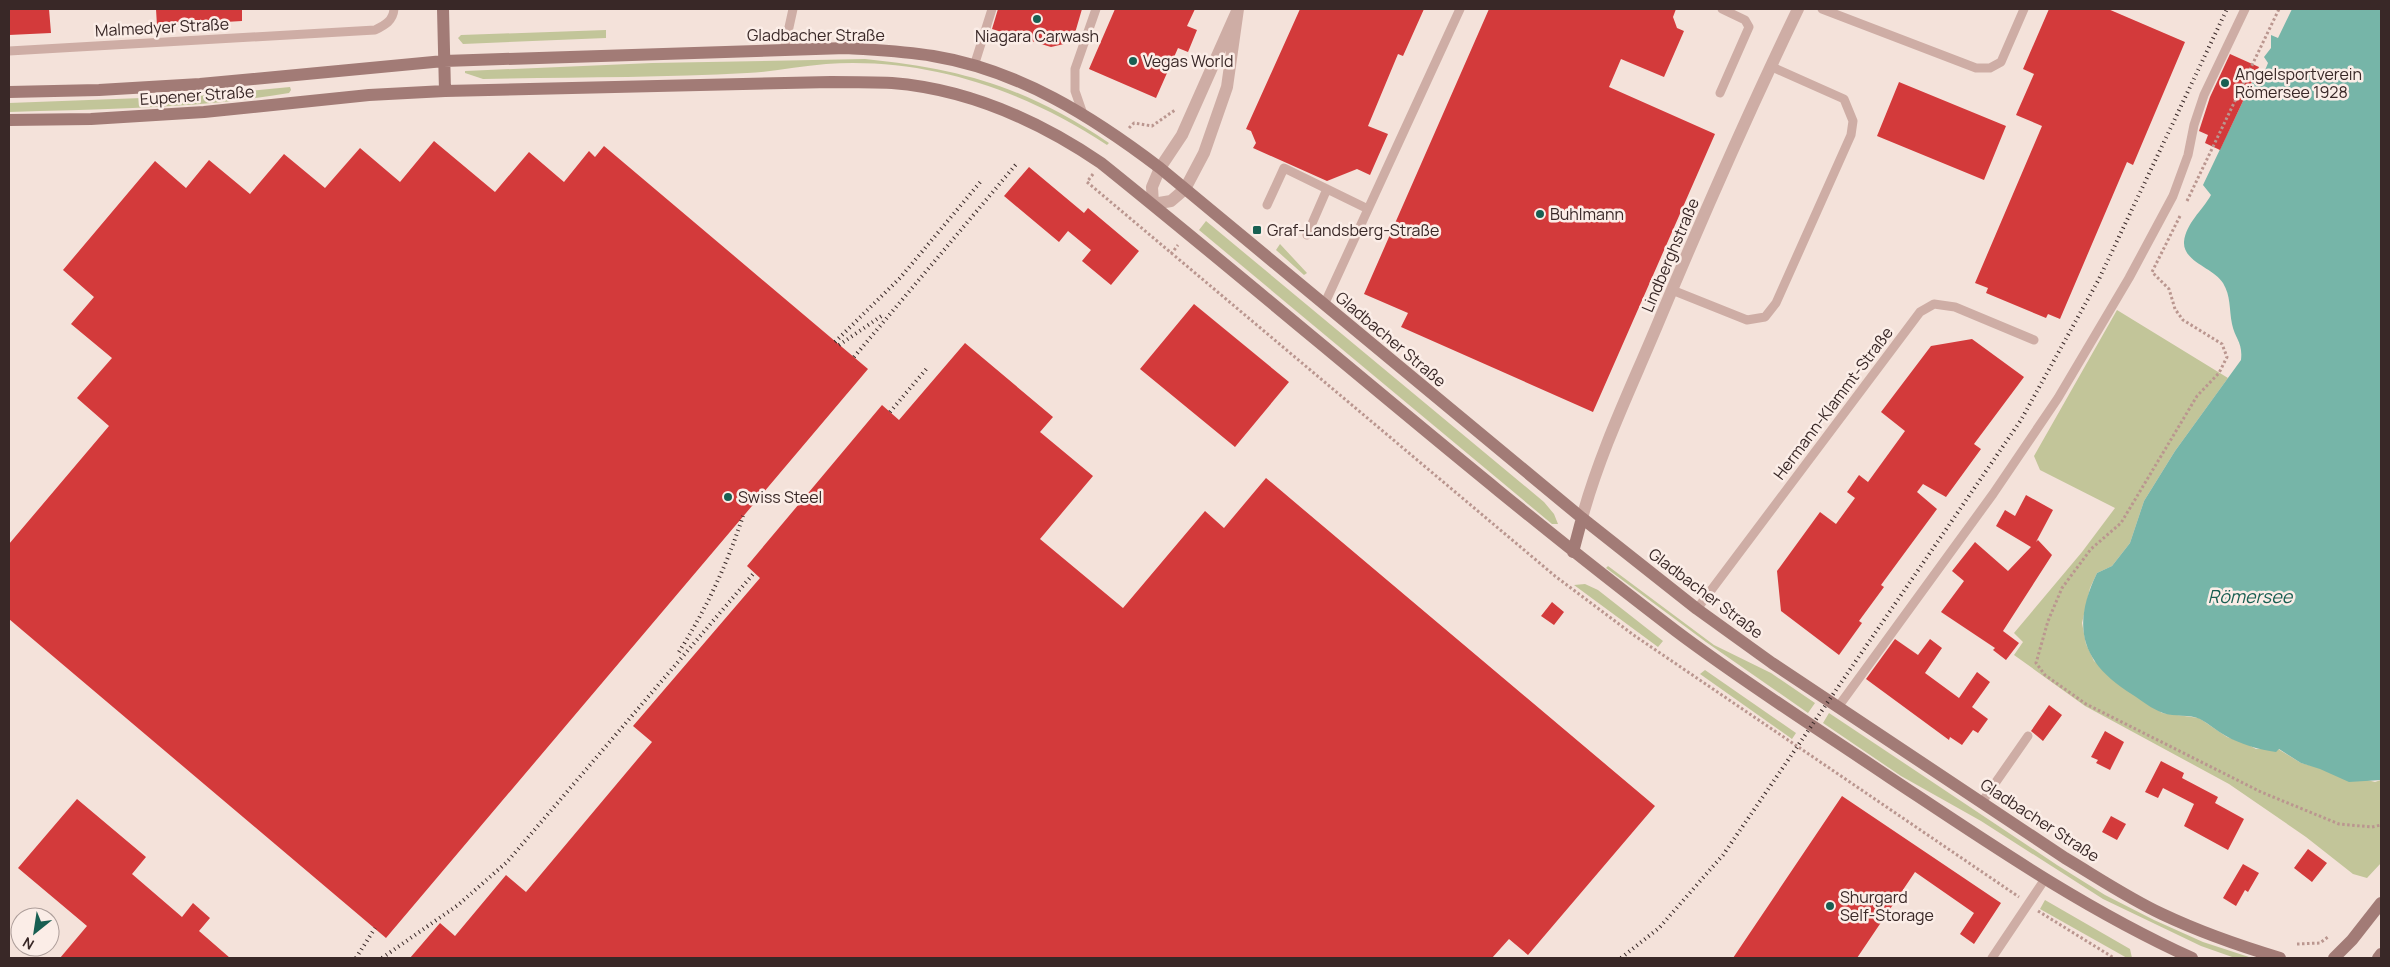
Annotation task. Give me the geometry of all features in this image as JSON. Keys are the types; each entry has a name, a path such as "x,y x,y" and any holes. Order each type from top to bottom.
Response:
{"main road":[{"path":"443,9 445,91 831,82 894,84 954,94 1023,118 1054,133 1097,160 1153,204 1574,552 1679,633 1749,683 2045,879 2101,913 2192,958"},
{"name":"Gladbacher Straße","path":"386,65 444,61 846,48 890,50 935,56 1013,79 1083,114 1121,138 1160,168 1582,518 1698,610 1838,707 2065,858 2161,913 2206,933 2280,958"},
{"name":"Eupener Straße","path":"9,92 99,90 200,84 386,65"},
{"name":"Eupener Straße","path":"9,120 91,119 204,112 387,94 445,91"},
{"path":"1574,552 1582,518"},
{"path":"2334,958 2352,940 2381,903"},
{"path":"2378,958 2381,954"}],"street":[{"path":"1238,9 1227,86 1204,153 1185,189 1172,201 1153,204 1152,187 1160,168 1182,135 1238,9"},
{"name":"Lindberghstraße","path":"1582,518 1593,479 1672,290 1770,66 1798,9"}],"lane":[{"name":"Malmedyer Straße","path":"9,51 375,30 387,25 394,15 394,9"},
{"path":"784,50 793,9"},
{"path":"974,66 992,9"},
{"path":"1083,114 1075,91 1076,69 1096,9"},
{"path":"1324,305 1460,9"},
{"path":"1720,93 1749,27 1745,20 1722,9"},
{"path":"1822,9 1976,68 1990,68 2001,62 2024,9"},
{"path":"1838,707 1999,486 2058,398 2129,278 2173,196 2188,155 2194,125 2204,95 2245,9"},
{"path":"1672,290 1746,320 1765,317 1776,303 1851,135 1853,121 1844,99 1770,66"},
{"path":"1267,204 1284,168 1368,209"},
{"path":"1307,235 1327,188"},
{"name":"Hermann-Klammt-Straße","path":"1698,610 1920,312 1934,304 1955,308 2034,340"},
{"path":"1982,802 2028,736"},
{"path":"1992,958 2045,879"}],"path":[{"path":"2187,203 2279,9"},
{"path":"2182,212 2152,272 2169,289 2175,310 2182,320 2222,344 2227,357 2219,373 2197,396 2121,523 2091,549 2062,588 2043,635 2036,663 2045,675 2086,704 2261,792 2339,824 2372,827 2381,825"},
{"path":"2297,944 2320,943 2328,937"}],"green space":[{"path":"606,30 606,38 463,44 458,38 461,35"},
{"path":"865,59 933,68 993,84 1021,94 1050,108 1109,143 1107,145 1075,125 1008,93 973,81 901,66 864,63 826,64 757,72 681,76 483,79 465,73 465,71 652,63"},
{"path":"290,87 289,93 220,102 149,107 9,112 9,103 195,96"},
{"path":"1206,221 1544,502 1554,514 1558,524 1552,524 1199,230"},
{"path":"1280,244 1307,273 1304,275 1276,250"},
{"path":"2117,310 2228,378 2175,451 2144,501 2130,543 2112,566 2097,573 2090,588 2082,623 2086,644 2094,661 2162,713 2199,718 2227,737 2256,749 2278,749 2301,763 2375,782 2381,780 2381,863 2367,878 2353,874 2306,837 2229,784 2085,706 2014,655 2023,642 2014,633 2082,552 2115,508 2040,470 2034,456"},
{"path":"1608,566 1714,645 1771,673 1815,703 1808,713 1706,642 1606,568"},
{"path":"1585,584 1598,590 1663,641 1658,647 1574,585"},
{"path":"1705,670 1796,733 1792,739 1700,674"},
{"path":"1829,713 2105,895 2203,942 2252,958 2235,958 2201,946 2103,899 1981,821 1901,776 1823,723"},
{"path":"2045,900 2130,949 2132,958 2127,958 2040,909"}],"water":[{"name":"Römersee","path":"2292,9 2381,9 2381,780 2349,782 2301,763 2279,749 2276,752 2270,751 2237,742 2196,717 2167,714 2155,709 2115,683 2102,670 2092,657 2083,627 2084,610 2097,573 2112,566 2130,543 2144,501 2175,451 2241,360 2241,349 2233,329 2226,288 2219,278 2188,255 2185,249 2185,235 2191,223 2211,195 2203,185 2254,78 2261,80 2268,63 2264,57 2271,48 2271,35 2278,38"}],"building":[{"path":"9,9 49,9 51,33 9,35"},
{"path":"156,9 242,9 242,21 157,26"},
{"name":"Niagara Carwash","path":"998,9 1082,9 1075,33 1064,44 1051,47 992,29"},
{"name":"Vegas World","path":"1115,9 1195,9 1187,26 1197,30 1188,52 1178,48 1156,98 1089,69"},
{"path":"1300,9 1424,9 1403,56 1398,54 1368,126 1388,134 1370,175 1357,169 1327,181 1253,148 1256,143 1251,131 1246,129"},
{"name":"Buhlmann","path":"1489,9 1676,9 1673,17 1677,28 1684,31 1664,77 1621,59 1609,87 1715,134 1593,412 1401,327 1408,313 1364,294"},
{"path":"2049,9 2108,9 2185,42 2133,165 2127,162 2060,319 2048,314 2046,318 1986,293 1988,288 1975,283 2042,126 2016,115 2034,74 2023,69"},
{"path":"2230,54 2259,67 2220,150 2205,143 2208,135 2199,131 2210,97"},
{"path":"1899,82 2006,126 1984,180 1877,136"},
{"path":"434,141 495,192 529,152 564,182 589,151 595,157 604,146 868,369 386,938 9,619 9,544 109,426 77,398 112,358 71,324 94,297 63,270 155,161 186,188 209,160 250,194 284,154 325,188 360,148 400,182"},
{"path":"1029,167 1084,213 1088,208 1139,251 1111,285 1082,261 1091,250 1068,231 1059,242 1004,196"},
{"path":"1194,304 1289,382 1235,447 1140,369"},
{"path":"1972,339 2024,377 1974,444 1981,449 1946,497 1923,484 1917,492 1937,509 1881,585 1884,587 1859,621 1862,623 1839,655 1781,611 1777,571 1820,512 1836,524 1855,498 1847,492 1859,475 1868,482 1905,431 1881,412 1931,346"},
{"path":"965,343 1053,417 1040,432 1093,476 1040,539 1123,608 1205,511 1224,528 1266,478 1655,806 1528,955 1509,939 1492,958 410,958 440,923 455,936 506,875 526,892 652,742 633,726 760,578 747,566 882,405 899,420"},
{"path":"2026,495 2053,510 2036,542 2038,540 2052,555 2003,631 2019,643 2006,660 1993,650 1995,648 1941,612 1964,581 1952,571 1975,542 2008,571 2031,547 1996,526 2005,510 2015,516"},
{"path":"1552,602 1564,612 1554,625 1541,616"},
{"path":"1895,639 1918,655 1930,639 1942,648 1925,673 1959,698 1977,672 1990,682 1972,707 1988,719 1978,733 1973,730 1962,745 1950,737 1949,740 1866,679"},
{"path":"2049,705 2062,715 2043,741 2031,731"},
{"path":"2105,731 2124,742 2110,770 2096,763 2098,760 2091,757"},
{"path":"2161,761 2184,773 2182,778 2218,797 2215,803 2244,819 2228,850 2184,826 2194,804 2163,788 2158,798 2145,792"},
{"name":"Shurgard Self-Storage","path":"1842,796 2001,903 1974,944 1960,934 1974,913 1915,872 1857,958 1733,958"},
{"path":"77,799 146,857 132,874 182,917 193,903 210,918 199,931 230,958 60,958 87,926 18,868"},
{"path":"2111,816 2126,824 2117,840 2102,832"},
{"path":"2308,849 2327,863 2312,882 2294,868"},
{"path":"2243,864 2259,873 2248,892 2245,890 2236,906 2223,898"}],"railway":[{"path":"1621,958 1659,928 1723,855 2021,420 2099,279 2227,9"},
{"path":"854,357 1018,162"},
{"path":"835,342 900,278 982,180"},
{"path":"839,345 883,315"},
{"path":"890,412 928,367"},
{"path":"679,652 715,586 743,516"},
{"path":"382,958 458,905 507,862 754,573"},
{"path":"356,958 375,928"}],"place":[{"name":"Niagara Carwash","path":"1037,19"},
{"name":"Vegas World","path":"1133,61"},
{"name":"Angelsportverein Römersee 1928","path":"2225,83"},
{"name":"Buhlmann","path":"1540,214"},
{"name":"Graf-Landsberg-Straße","path":"1257,230"},
{"name":"Swiss Steel","path":"728,497"},
{"name":"Shurgard Self-Storage","path":"1830,906"}]}
